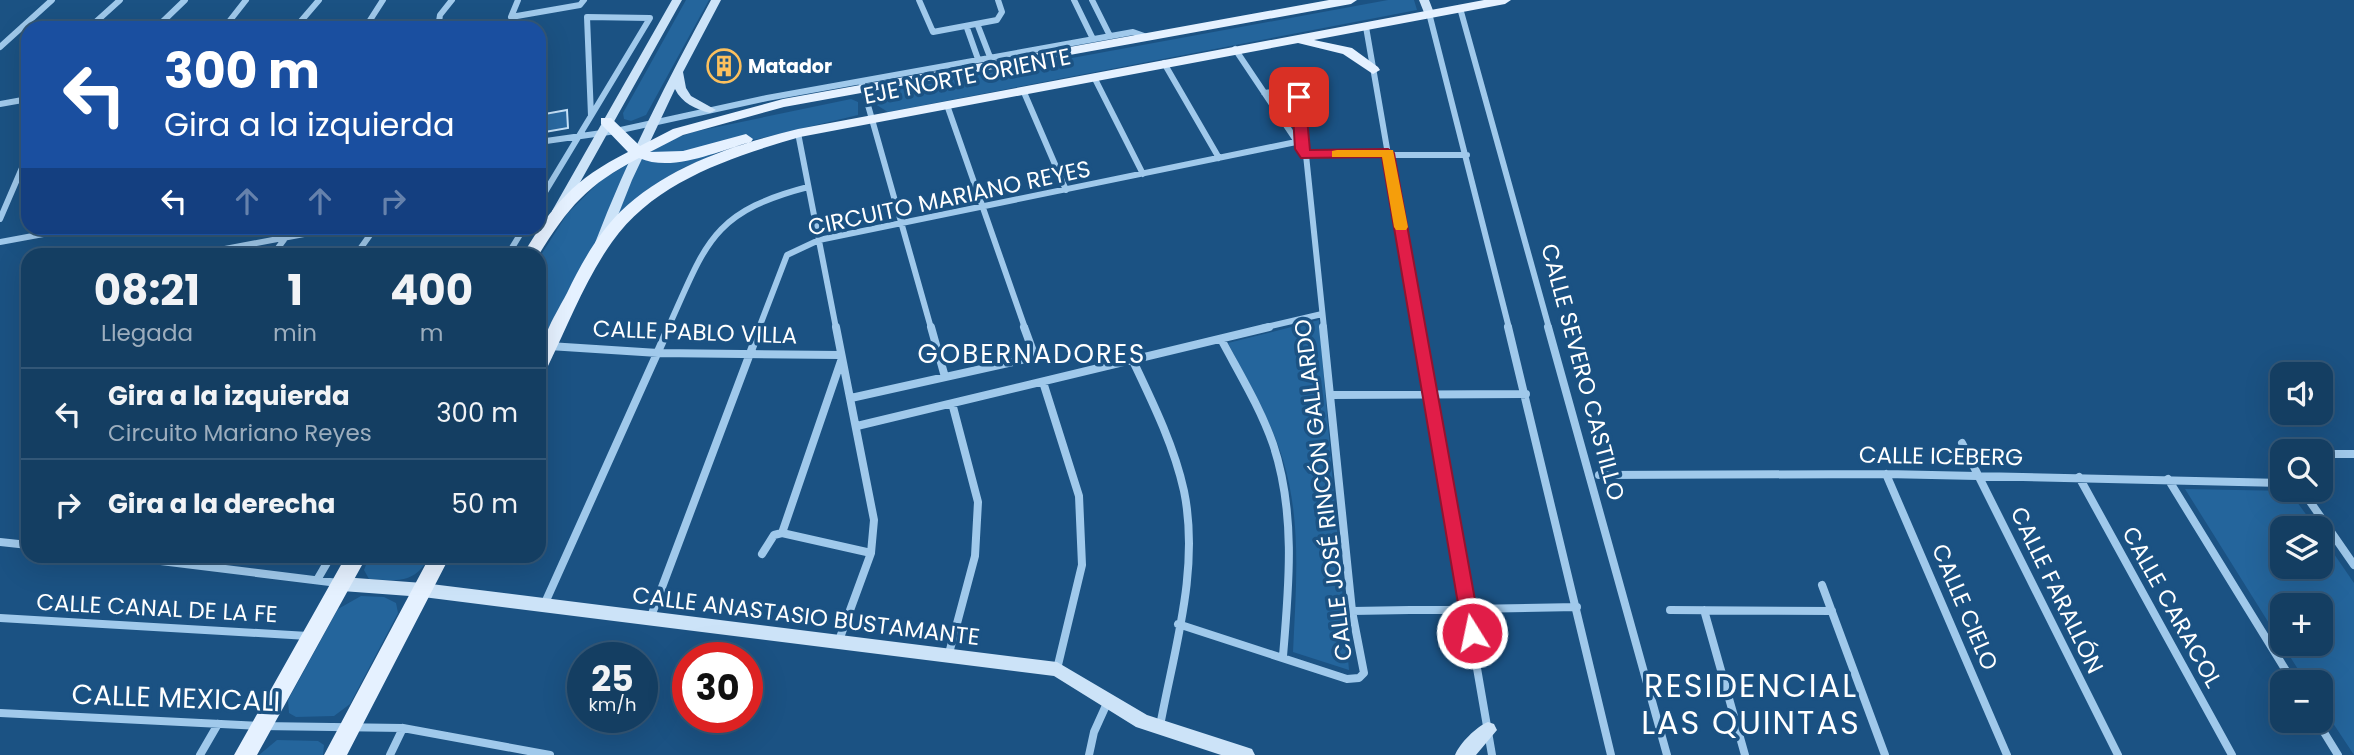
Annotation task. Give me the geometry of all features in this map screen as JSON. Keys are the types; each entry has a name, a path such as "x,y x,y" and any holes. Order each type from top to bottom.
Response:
{"main road":[{"name":"EJE NORTE ORIENTE","path":"546,230 558,211 599,173 678,132 862,85 914,79 1351,0"},
{"name":"EJE NORTE ORIENTE","path":"546,352 607,237 628,215 677,178 745,148 797,133 1235,49 1366,27 1426,7 1505,0"},
{"path":"1284,40 1347,51 1373,70"},
{"path":"914,79 928,69"},
{"path":"752,111 767,98"},
{"path":"607,129 650,158 672,158 785,131 797,133"},
{"path":"245,755 353,563"},
{"path":"335,755 436,563"}],"street":[{"path":"29,21 52,0"},
{"path":"97,21 120,0"},
{"path":"163,21 185,0"},
{"path":"230,21 246,0"},
{"path":"301,21 319,0"},
{"path":"370,21 383,0"},
{"path":"439,21 440,15 452,0"},
{"path":"518,0 512,9 512,17 580,5 584,0"},
{"path":"558,211 607,129 677,0"},
{"path":"596,258 617,198 638,151 716,0"},
{"path":"919,0 933,32 978,26 1001,17 998,0"},
{"path":"1074,0 1093,39"},
{"path":"1092,0 1110,36"},
{"name":"CALLE SEVERO CASTILLO","path":"1459,4 1667,755"},
{"path":"1426,7 1467,155 1611,755"},
{"path":"546,185 591,116 650,18 587,17 591,116"},
{"path":"978,26 990,57"},
{"path":"1366,27 1492,755"},
{"path":"0,47 21,28"},
{"path":"967,28 978,59"},
{"path":"546,141 607,129 651,125 767,98 862,85 978,59 1133,32 1148,37"},
{"path":"1235,49 1304,152 1467,155"},
{"path":"1164,63 1219,159"},
{"path":"679,70 678,85 683,96 710,110"},
{"path":"1094,76 1143,174"},
{"path":"862,85 944,377"},
{"path":"1023,90 1066,190"},
{"name":"CALLE JOSÉ RINCÓN GALLARDO","path":"1178,624 1348,679 1359,678 1364,673 1352,611 1299,97 1290,90 1264,93"},
{"path":"0,104 21,100"},
{"path":"850,398 1035,357 947,105"},
{"path":"797,133 874,520 871,553 838,643"},
{"name":"CIRCUITO MARIANO REYES","path":"649,619 788,255 818,240 1296,142"},
{"path":"0,219 21,170"},
{"path":"544,606 706,245 721,225 773,195 808,187"},
{"path":"0,242 38,235"},
{"path":"226,248 297,235"},
{"path":"278,248 286,237"},
{"path":"857,426 1322,314"},
{"path":"1221,339 1278,459 1287,510 1291,562 1283,656"},
{"name":"CALLE PABLO VILLA","path":"549,346 658,353 841,358"},
{"path":"782,533 841,358"},
{"path":"1133,360 1171,443 1188,511 1186,580 1160,727"},
{"path":"1043,382 1079,496 1080,510 1082,565 1057,669"},
{"path":"1330,394 1526,394"},
{"path":"948,658 975,556 978,502 952,403"},
{"name":"CALLE FARALLÓN","path":"1962,443 2118,755"},
{"path":"2333,454 2354,454"},
{"name":"CALLE CIELO","path":"1886,474 2007,755"},
{"name":"CALLE ICEBERG","path":"1599,475 1979,475 2270,482"},
{"name":"CALLE CARACOL","path":"2079,477 2232,755"},
{"path":"2168,478 2286,670"},
{"path":"2310,502 2354,565"},
{"path":"762,554 774,535 782,533 871,553"},
{"path":"0,542 21,544"},
{"path":"177,563 342,583"},
{"path":"317,580 327,563"},
{"name":"CALLE ANASTASIO BUSTAMANTE","path":"342,583 422,590 948,658 1057,669 1142,721 1246,755"},
{"path":"1822,585 1885,755"},
{"path":"1352,611 1577,607"},
{"path":"1670,610 1832,611"},
{"path":"1704,610 1745,755"},
{"name":"CALLE CANAL DE LA FE","path":"0,618 312,636"},
{"path":"1089,755 1094,732 1108,701"},
{"name":"CALLE MEXICALI","path":"0,713 261,726 351,725 403,728 550,755"},
{"path":"200,755 218,724"},
{"path":"390,755 403,728"},
{"path":"1464,755 1488,730"},
{"path":"2324,733 2338,755"}],"shaded area":[{"path":"686,0 709,0 646,115 631,121 624,119 623,113"},
{"path":"1388,0 1414,0 1417,10 888,112 875,104 875,98 881,93"},
{"path":"851,99 858,102 858,115 737,144 681,169 648,189 594,245 546,335 545,248 567,214 601,180 668,141 693,132"},
{"path":"1319,320 1349,670 1293,652 1296,555 1289,483 1272,430 1228,343"},
{"path":"2185,489 2270,491 2270,502 2297,502 2307,516 2270,516 2270,579 2333,579 2333,552 2354,583 2354,755 2333,723 2333,670 2298,670 2290,656 2333,656 2333,593 2270,593 2270,625"},
{"path":"366,563 426,563 418,572 397,580 369,579 364,570"},
{"path":"361,596 384,597 396,603 398,613 350,704 334,716 296,717 289,713 288,700 338,609"},
{"path":"277,740 318,741 324,745 323,755 259,755"}],"building":[{"path":"567,110 568,128 546,132 546,114"}],"slow traffic":[{"path":"1337,154 1388,153 1401,227"}],"place":[{"name":"Matador","path":"724,66"}],"district":[{"name":"GOBERNADORES","path":"1032,354"},
{"name":"RESIDENCIAL LAS QUINTAS","path":"1751,704"}],"route":[{"path":"1299,97 1302,149 1306,155 1388,153 1472,633"}]}
